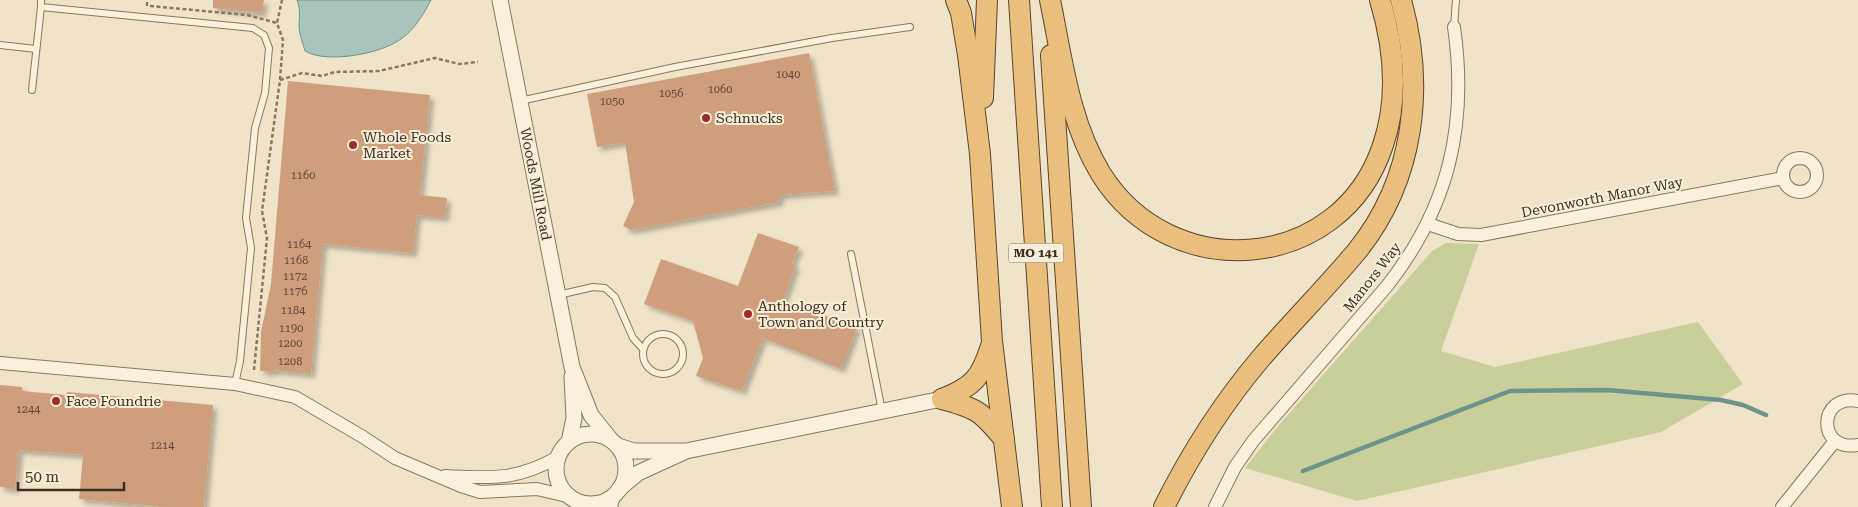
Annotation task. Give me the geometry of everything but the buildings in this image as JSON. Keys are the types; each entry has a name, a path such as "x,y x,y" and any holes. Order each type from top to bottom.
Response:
{"highway":[{"path":"956,0 968,56 980,154 992,341 1012,507"},
{"path":"980,154 987,0"},
{"name":"MO 141","path":"1019,0 1052,507"},
{"path":"1049,0 1078,123 1088,151 1102,175 1120,199 1141,219 1166,235 1194,246 1224,251 1250,250 1304,236 1332,219 1353,198 1370,174 1385,137 1391,111 1393,80 1387,25 1380,0"},
{"name":"MO 141","path":"1049,0 1080,507"},
{"path":"1164,507 1200,440 1232,393 1358,250 1392,192 1406,151 1412,126 1414,97 1412,55 1408,26 1400,0"},
{"path":"942,400 963,391 975,381 985,366 992,341"},
{"path":"942,400 974,408 985,416 1004,439"}],"street":[{"name":"Woods Mill Road","path":"502,4 572,367 574,418 569,442"},
{"name":"Manors Way","path":"1215,507 1235,467 1253,441 1387,286 1406,262 1428,224 1451,162 1457,126 1459,87 1454,26"},
{"name":"Devonworth Manor Way","path":"1428,224 1458,234 1481,235 1782,178"},
{"path":"0,364 235,384 295,398 363,436 395,458 480,492 537,489 578,502 597,503 615,497 638,473 686,451"},
{"name":"Woods Mill Road","path":"572,367 591,415 614,443"},
{"path":"578,502 560,484 556,466 558,457 569,442 585,434 594,434 634,452 686,451 942,400"},
{"path":"1858,401 1842,401 1832,409 1826,424 1828,432 1835,441 1842,445 1858,445"},
{"path":"1782,507 1835,441"},
{"path":"614,443 626,463 626,472 615,497"},
{"path":"440,476 503,477 533,471 558,457"}],"lane":[{"path":"1454,26 1456,0"},
{"path":"32,90 41,4 253,28 264,35 269,48 265,93 255,128 246,218 251,248 240,361 235,384"},
{"path":"520,101 684,66 832,38 910,27"},
{"path":"0,45 36,49"},
{"path":"851,254 882,411"},
{"path":"557,295 593,287 605,288 616,297 633,338 643,350 644,362 653,372 659,374 672,372 677,368 683,356 680,343 669,335 656,334 650,338 643,350"}],"path":[{"path":"147,6 148,0"},
{"path":"254,370 267,238 262,211 280,80 283,40 277,23 282,0"},
{"path":"280,80 302,73 322,76 335,72 379,71 435,58 459,64 478,62"}],"green space":[{"path":"1446,243 1479,244 1441,351 1495,367 1698,322 1743,384 1661,432 1357,501 1245,468 1279,425 1432,251"}],"water":[{"path":"297,0 431,0 415,26 401,39 392,44 381,49 353,56 326,57 305,51 299,31"}],"waterway":[{"path":"1303,471 1510,391 1607,390 1721,400 1743,405 1766,415"}],"place":[{"name":"Schnucks","path":"706,118"},
{"name":"Whole Foods Market","path":"353,145"},
{"name":"Anthology of Town and Country","path":"748,314"},
{"name":"Face Foundrie","path":"56,401"}]}
